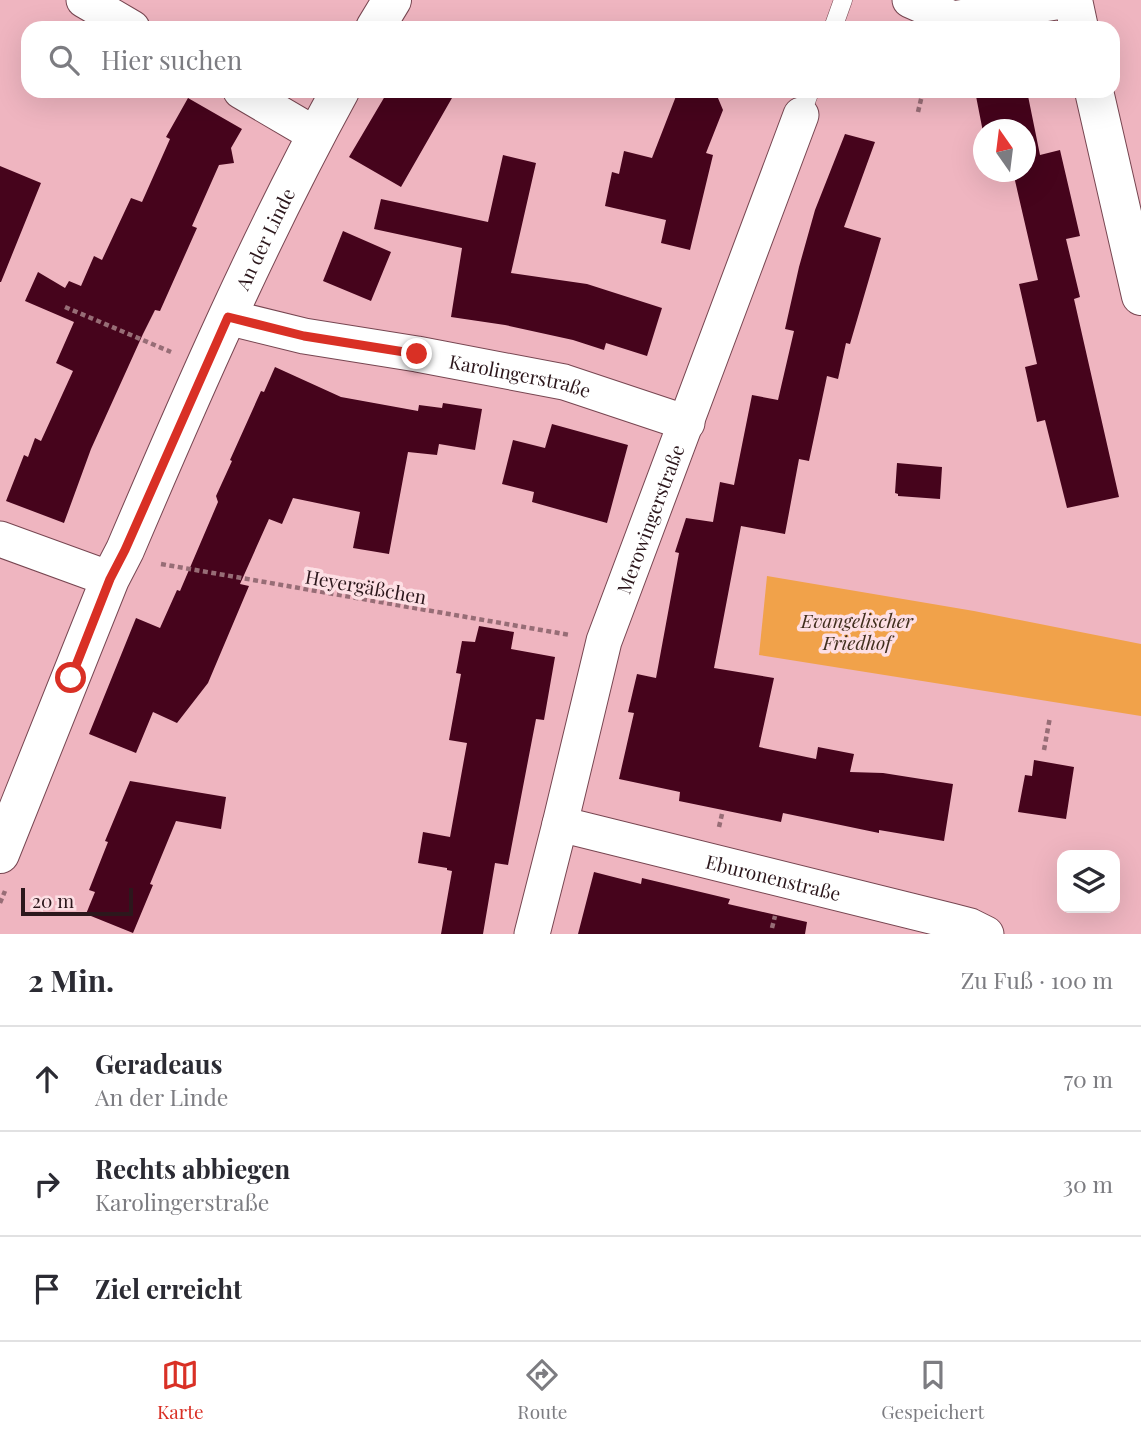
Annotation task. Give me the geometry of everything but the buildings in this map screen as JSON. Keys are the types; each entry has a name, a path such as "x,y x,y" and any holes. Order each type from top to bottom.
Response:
{"street":[{"path":"84,0 120,21"},
{"path":"379,21 392,0"},
{"path":"910,0 954,19 1070,0 1077,21"},
{"path":"253,98 316,135"},
{"name":"An der Linde","path":"0,855 117,564 228,317 316,135 337,98"},
{"path":"1096,98 1141,296"},
{"name":"Merowingerstraße","path":"532,934 604,641 806,103"},
{"name":"Karolingerstraße","path":"228,317 304,336 564,382 687,423"},
{"path":"0,539 117,564"},
{"name":"Eburonenstraße","path":"560,824 951,921 986,934"}],"lane":[{"path":"836,21 843,0"}],"path":[{"path":"918,112 921,98"},
{"path":"65,307 205,367"},
{"name":"Heyergäßchen","path":"117,564 160,564 604,641"},
{"path":"1044,750 1050,717"}],"green space":[{"name":"Evangelischer Friedhof","path":"767,576 974,611 1141,644 1141,716 759,655"}],"route":[{"path":"71,678 110,579 228,317 304,336 417,354"}]}
